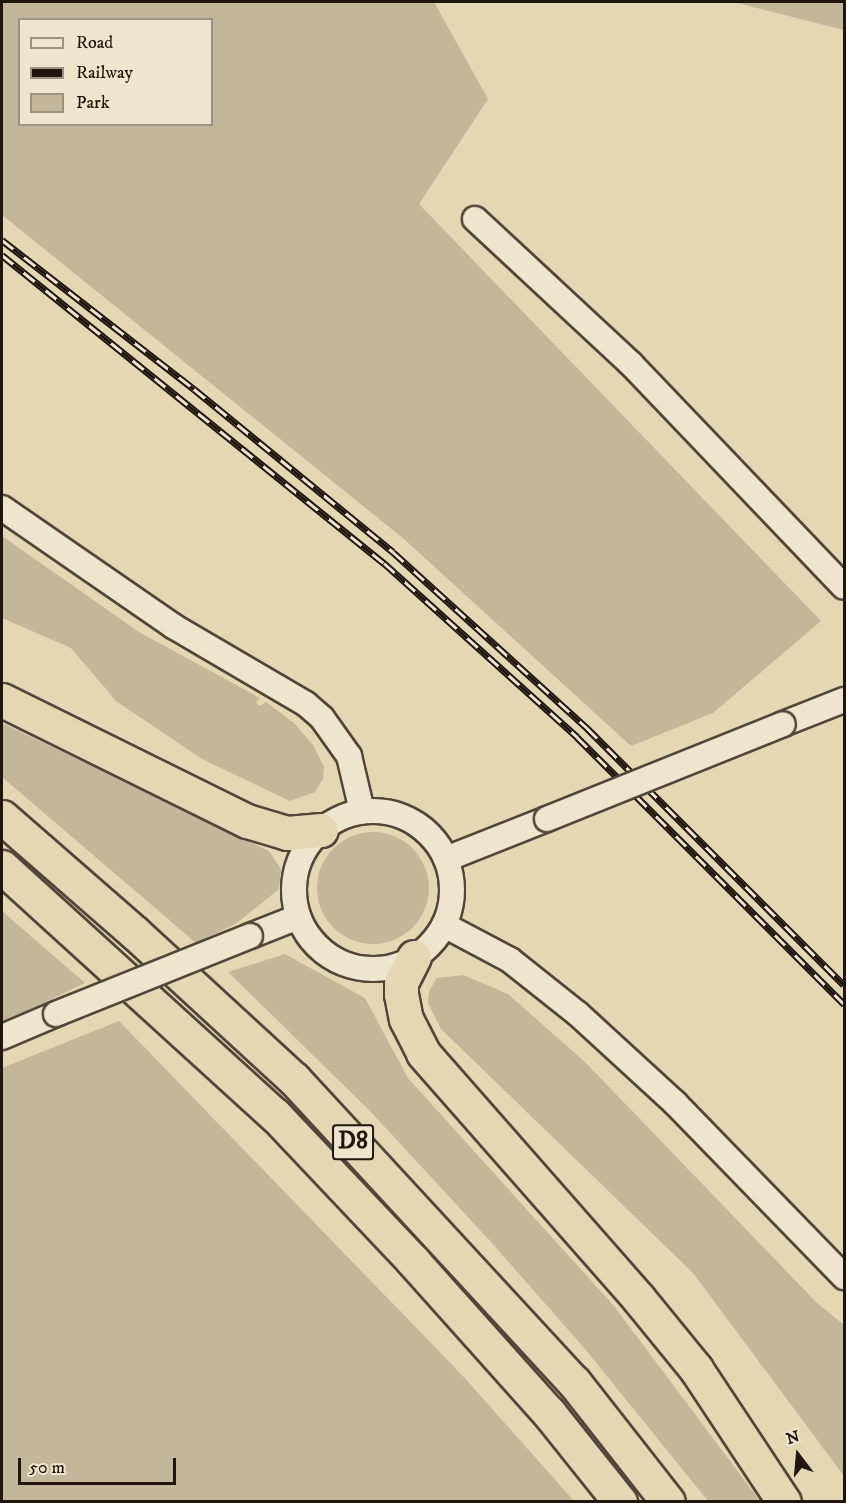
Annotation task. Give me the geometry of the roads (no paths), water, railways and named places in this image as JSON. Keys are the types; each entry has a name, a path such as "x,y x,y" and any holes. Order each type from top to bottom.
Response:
{"highway":[{"path":"2,700 247,821 288,833 321,830"},
{"name":"D8","path":"2,818 135,933 294,1079 574,1382 668,1502"},
{"name":"D8","path":"2,867 275,1115 413,1261 549,1413 620,1502"},
{"path":"414,957 401,982 402,1005 423,1053 639,1299 696,1369 784,1502"}],"street":[{"path":"475,219 631,364 844,587"},
{"path":"2,508 173,626 306,704 322,718 349,756 362,811"},
{"path":"446,859 844,700"},
{"path":"362,811 396,814 412,821 438,844 446,859 452,885 444,925 414,957 385,968 354,967 314,943 298,917 293,893 296,870 305,848 321,830 362,811"},
{"path":"2,1036 298,917"},
{"path":"444,925 510,960 578,1014 675,1103 844,1277"}],"railway":[{"path":"2,240 194,389 393,552 587,728 844,985"},
{"path":"2,255 384,563 577,737 844,1004"}]}
